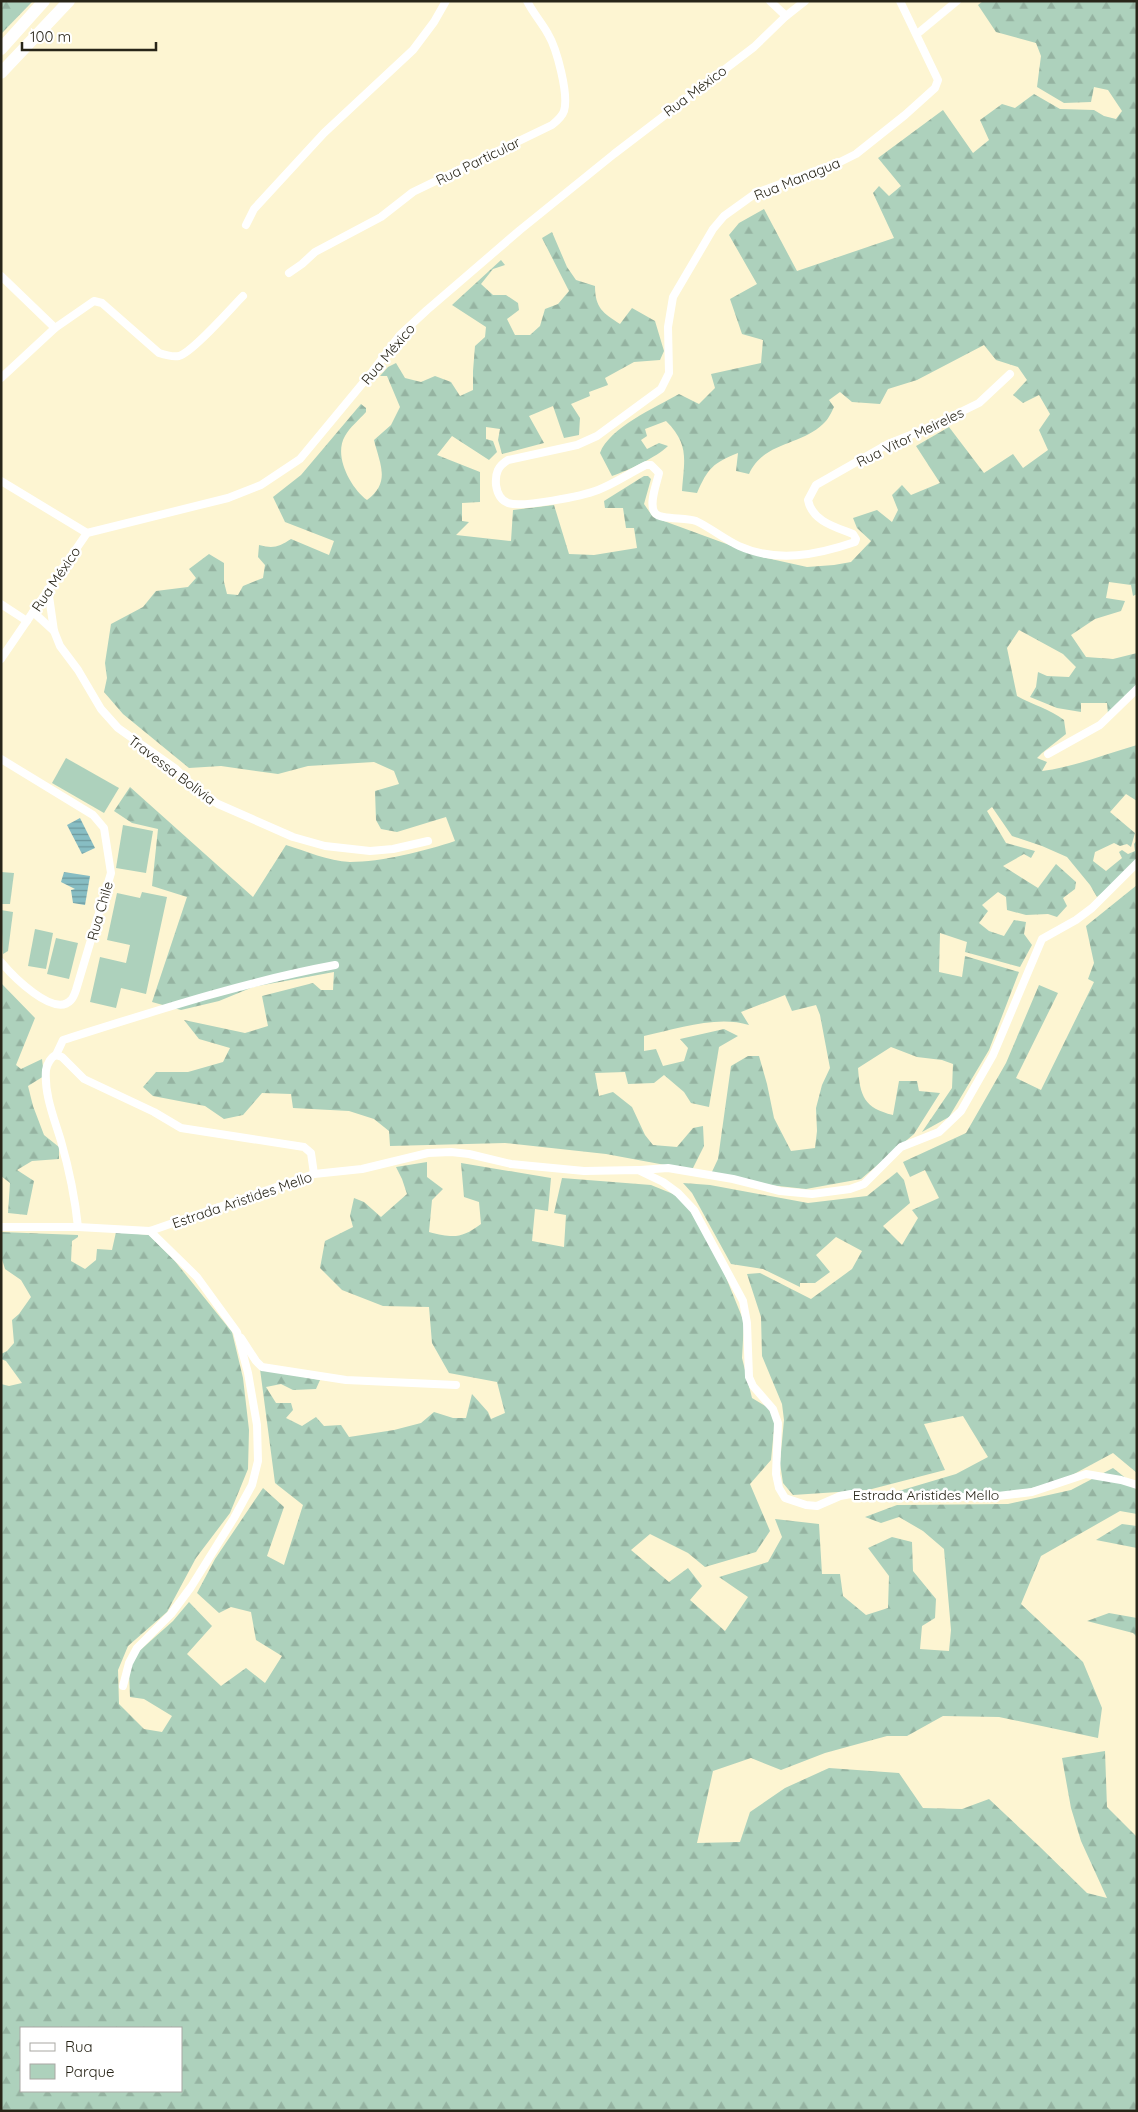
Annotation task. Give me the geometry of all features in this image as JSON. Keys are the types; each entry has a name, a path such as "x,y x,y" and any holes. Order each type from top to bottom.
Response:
{"main road":[{"path":"1,49 44,1"},
{"path":"1,73 69,1"}],"street":[{"path":"246,225 254,209 324,133 413,50 434,22 446,1"},
{"name":"Rua Particular","path":"289,273 315,252 380,217 413,192 552,125 562,117 566,101 560,69 549,35 534,16 527,1"},
{"path":"770,1 786,16"},
{"name":"Rua México","path":"1,659 87,533 228,498 261,485 300,459 400,335 427,310 520,230 607,160 754,47 786,16 805,1"},
{"path":"900,1 917,34 958,1"},
{"name":"Rua Managua","path":"496,486 496,472 500,465 508,460 577,446 597,436 661,389 670,373 668,327 673,297 713,229 724,216 756,193 840,162 856,154 935,88 938,80 917,34"},
{"path":"1,276 55,328"},
{"path":"1,378 55,328 94,301 102,302 159,353 168,356 179,356 189,349 243,296"},
{"name":"Rua Vitor Meireles","path":"496,486 500,498 506,502 515,504 537,502 598,490 646,465 651,465 659,473 652,505 654,513 660,517 696,521 740,546 770,554 792,556 826,552 856,540 853,534 832,526 812,512 808,500 816,485 888,444 928,428 979,403 1010,374"},
{"path":"1,481 87,533"},
{"name":"Travessa Bolívia","path":"48,589 54,630 60,646 78,670 100,709 118,728 176,769 197,790 218,804 293,837 325,846 370,851 393,849 428,841"},
{"path":"1,604 27,621"},
{"name":"Travessa Bolívia","path":"33,612 54,630"},
{"path":"1048,754 1100,725 1137,689"},
{"name":"Rua Chile","path":"1,759 93,815 104,828 110,874 79,980 71,1000 64,1004 40,998 12,975 1,962"},
{"path":"638,1170 668,1168 718,1176 780,1191 812,1194 850,1189 864,1184 901,1147 939,1132 957,1117 993,1055 1042,939 1076,920 1092,908 1137,863"},
{"path":"78,1227 76,1201 50,1108 46,1083 46,1068 52,1057 56,1055 63,1040 156,1010 280,976 335,965"},
{"path":"56,1055 62,1057 84,1079 154,1112 181,1128 304,1147 311,1154 314,1174"},
{"name":"Estrada Aristides Mello","path":"1,1227 78,1227 150,1231 314,1174 362,1169 428,1153 450,1152 469,1154 511,1164 584,1171 638,1170 663,1182 678,1193 694,1210 743,1301 750,1377 753,1386 773,1409 778,1423 776,1474 779,1488 785,1498 806,1505 818,1506 840,1496 851,1494 933,1498 998,1496 1032,1492 1086,1474 1121,1480 1137,1485"},
{"path":"150,1231 197,1277 256,1362 262,1367 346,1380 456,1385"},
{"path":"123,1686 129,1663 137,1648 171,1614 191,1587 252,1486 258,1461 257,1425 248,1373 237,1332"}],"green space":[{"path":"1,1 33,1 1,34"},
{"path":"983,1 1137,1 1137,594 1133,596 1131,585 1109,582 1106,598 1125,601 1121,611 1095,619 1071,635 1086,657 1113,659 1137,653 1137,687 1108,714 1107,703 1081,703 1081,712 1057,708 1030,697 1036,687 1038,672 1047,676 1069,677 1076,667 1063,654 1019,630 1007,648 1017,696 1064,720 1066,734 1037,758 1047,762 1042,771 1078,763 1137,745 1137,801 1126,794 1110,812 1135,833 1131,847 1127,844 1120,846 1114,843 1095,852 1093,861 1106,871 1122,858 1119,852 1122,850 1128,854 1135,851 1134,844 1137,840 1137,858 1118,880 1097,897 1090,885 1067,857 1012,836 992,807 987,811 1006,843 1035,851 1031,858 1024,854 1003,866 1038,888 1056,864 1076,882 1075,889 1063,898 1067,906 1057,917 1048,914 1026,915 1007,910 1006,897 998,892 982,905 988,911 979,923 989,931 1004,936 1014,920 1026,922 1024,934 1032,945 1020,967 965,952 967,942 940,933 939,972 962,977 965,956 1019,972 989,1050 949,1117 922,1132 952,1088 953,1064 942,1060 917,1057 891,1047 858,1068 862,1093 870,1104 876,1109 893,1115 899,1081 917,1081 919,1091 940,1093 914,1134 861,1179 806,1189 732,1181 710,1176 718,1159 731,1066 748,1056 759,1056 774,1118 791,1151 815,1148 817,1131 816,1108 822,1085 830,1068 820,1015 816,1005 792,1011 785,995 741,1012 749,1025 737,1022 710,1022 644,1036 644,1051 656,1049 663,1066 684,1061 688,1048 680,1039 724,1029 738,1036 719,1047 709,1107 691,1103 684,1092 664,1075 654,1083 628,1084 625,1072 595,1073 599,1096 613,1092 632,1107 645,1135 653,1145 677,1147 693,1128 703,1126 704,1146 692,1170 606,1154 505,1143 390,1146 389,1131 374,1119 349,1111 293,1108 291,1094 262,1093 243,1115 224,1119 205,1106 153,1096 143,1087 156,1072 188,1072 223,1062 230,1048 199,1039 184,1020 245,1033 268,1026 262,996 313,983 321,990 333,990 334,972 253,987 219,1001 181,1010 152,1002 187,897 152,886 158,829 132,823 114,811 130,787 253,897 286,845 325,858 362,862 403,855 455,841 446,817 397,832 381,829 376,820 375,791 399,784 394,771 374,762 308,766 278,774 221,766 189,768 123,714 104,692 107,678 105,663 111,624 143,607 156,591 188,587 196,578 189,569 209,554 224,563 224,582 227,594 238,595 243,586 263,578 265,565 258,557 259,545 276,546 291,539 329,555 334,541 285,522 273,497 301,475 361,404 366,408 366,412 345,436 342,444 342,462 350,480 361,495 367,500 374,493 379,487 382,473 374,440 391,425 400,407 387,376 380,376 388,367 396,363 405,378 421,382 435,376 451,382 460,396 473,390 475,346 485,337 486,327 452,305 501,260 505,265 493,269 481,284 493,295 506,295 518,303 519,310 507,319 515,335 530,335 540,326 545,309 558,304 569,291 542,238 552,232 567,267 576,280 595,286 598,305 601,309 620,324 632,308 655,321 664,351 660,360 634,362 605,378 608,385 589,392 590,396 571,404 580,418 579,435 564,438 553,406 529,416 544,443 502,454 498,440 500,429 486,427 486,439 493,441 497,452 489,460 452,436 437,455 480,472 480,502 462,503 462,521 469,522 456,535 511,541 513,510 554,505 569,554 594,555 637,548 634,528 626,528 623,508 605,508 604,501 644,476 648,476 651,479 644,504 653,517 762,557 807,567 834,565 851,562 871,541 857,528 853,518 877,510 892,522 898,510 892,495 902,485 911,495 940,483 916,446 949,427 984,473 1013,454 1023,468 1048,450 1039,430 1050,414 1039,395 1023,403 1013,395 1027,380 1018,367 996,360 984,345 917,380 888,389 880,404 852,402 840,392 829,400 834,407 823,424 814,431 763,456 749,474 736,471 738,453 717,463 708,472 697,493 682,491 684,453 679,438 666,421 645,429 647,436 641,440 647,449 659,443 668,446 657,455 633,467 612,476 600,453 605,444 623,427 679,394 699,404 715,388 711,374 761,363 763,340 742,334 730,299 757,284 729,235 739,223 764,209 797,271 894,238 873,193 879,186 889,196 901,186 878,158 943,110 973,153 989,140 980,120 1002,104 1015,108 1034,94 1060,109 1094,110 1104,116 1116,119 1122,111 1108,90 1094,87 1091,102 1064,103 1037,87 1041,56 1036,43 996,32 978,5"},
{"path":"66,758 119,788 104,813 52,783"},
{"path":"123,825 153,831 146,873 116,868"},
{"path":"1,872 14,873 10,904 1,904"},
{"path":"1137,885 1137,1473 1113,1453 1061,1481 1003,1495 892,1493 956,1474 988,1457 963,1416 924,1424 945,1470 868,1490 793,1495 783,1483 780,1463 784,1420 782,1404 762,1356 761,1317 747,1274 760,1273 811,1299 852,1269 862,1251 836,1237 816,1255 830,1272 815,1283 800,1283 800,1287 763,1269 731,1264 692,1193 683,1183 710,1185 808,1203 867,1196 897,1172 904,1180 910,1203 883,1226 902,1245 918,1218 912,1210 939,1198 925,1170 910,1177 903,1162 966,1133 1006,1063 1039,985 1058,993 1016,1078 1041,1090 1094,982 1088,979 1094,963 1086,926"},
{"path":"142,892 167,897 146,994 121,988 116,1008 90,1002 100,957 126,963 130,945 107,940 117,893 140,898"},
{"path":"1,910 13,912 8,951 3,954"},
{"path":"35,929 53,933 46,969 28,966"},
{"path":"56,938 78,943 69,979 47,974"},
{"path":"1,983 35,1018 16,1065 21,1069 42,1059 44,1076 28,1086 44,1135 59,1147 59,1159 32,1161 17,1170 34,1181 27,1215 8,1213 10,1183 1,1176"},
{"path":"427,1162 427,1177 443,1189 432,1200 429,1232 457,1236 481,1224 479,1202 464,1197 461,1163 551,1178 548,1211 535,1209 532,1241 564,1247 566,1215 554,1213 562,1178 651,1185 683,1198 721,1265 744,1322 742,1358 752,1398 772,1410 775,1419 771,1460 750,1484 770,1531 756,1552 705,1567 688,1553 650,1534 631,1550 669,1582 688,1568 702,1586 690,1600 725,1631 748,1597 719,1577 768,1562 782,1537 775,1519 819,1524 822,1574 840,1574 843,1596 866,1615 888,1608 889,1576 868,1548 892,1537 912,1542 913,1571 936,1599 935,1618 922,1626 920,1649 949,1651 951,1630 944,1549 923,1531 899,1517 881,1523 865,1517 897,1505 1008,1504 1071,1490 1113,1468 1137,1487 1137,1514 1120,1511 1041,1556 1021,1604 1083,1662 1102,1708 1098,1738 999,1717 943,1716 907,1736 887,1736 825,1753 781,1770 751,1758 713,1771 697,1843 740,1842 750,1812 785,1788 829,1768 899,1773 923,1808 962,1809 989,1799 1087,1893 1107,1898 1081,1841 1071,1808 1062,1758 1105,1751 1107,1807 1137,1837 1137,2111 1,2111 1,1384 9,1386 22,1383 6,1361 1,1359 1,1354 7,1351 14,1343 12,1320 19,1314 31,1297 21,1280 5,1269 1,1256 1,1232 78,1235 72,1241 71,1261 85,1269 96,1260 97,1249 112,1250 116,1232 149,1235 174,1260 232,1332 243,1378 249,1430 248,1469 230,1513 196,1558 167,1612 128,1646 118,1670 119,1704 144,1729 162,1732 172,1716 144,1699 130,1697 129,1670 137,1653 173,1621 189,1602 212,1626 187,1654 221,1686 246,1668 265,1683 282,1656 256,1640 251,1612 231,1607 219,1613 197,1593 215,1559 263,1488 284,1507 267,1556 284,1565 303,1505 275,1483 260,1369 320,1380 316,1389 293,1390 281,1384 266,1387 276,1403 291,1403 293,1410 286,1418 302,1426 316,1417 324,1426 341,1425 349,1437 394,1430 421,1423 434,1412 453,1418 466,1418 472,1394 488,1412 491,1419 505,1413 497,1382 449,1373 432,1343 429,1307 383,1306 342,1290 320,1268 325,1241 353,1227 350,1216 354,1198 364,1202 381,1217 407,1194 396,1167"},
{"path":"1122,1524 1137,1526 1137,1548 1096,1540"},
{"path":"1109,1613 1137,1618 1137,1637 1133,1633 1087,1621"}],"water":[{"path":"80,818 95,848 82,854 67,825"},
{"path":"64,872 90,876 85,905 73,903 71,890 75,889 61,882"}]}
